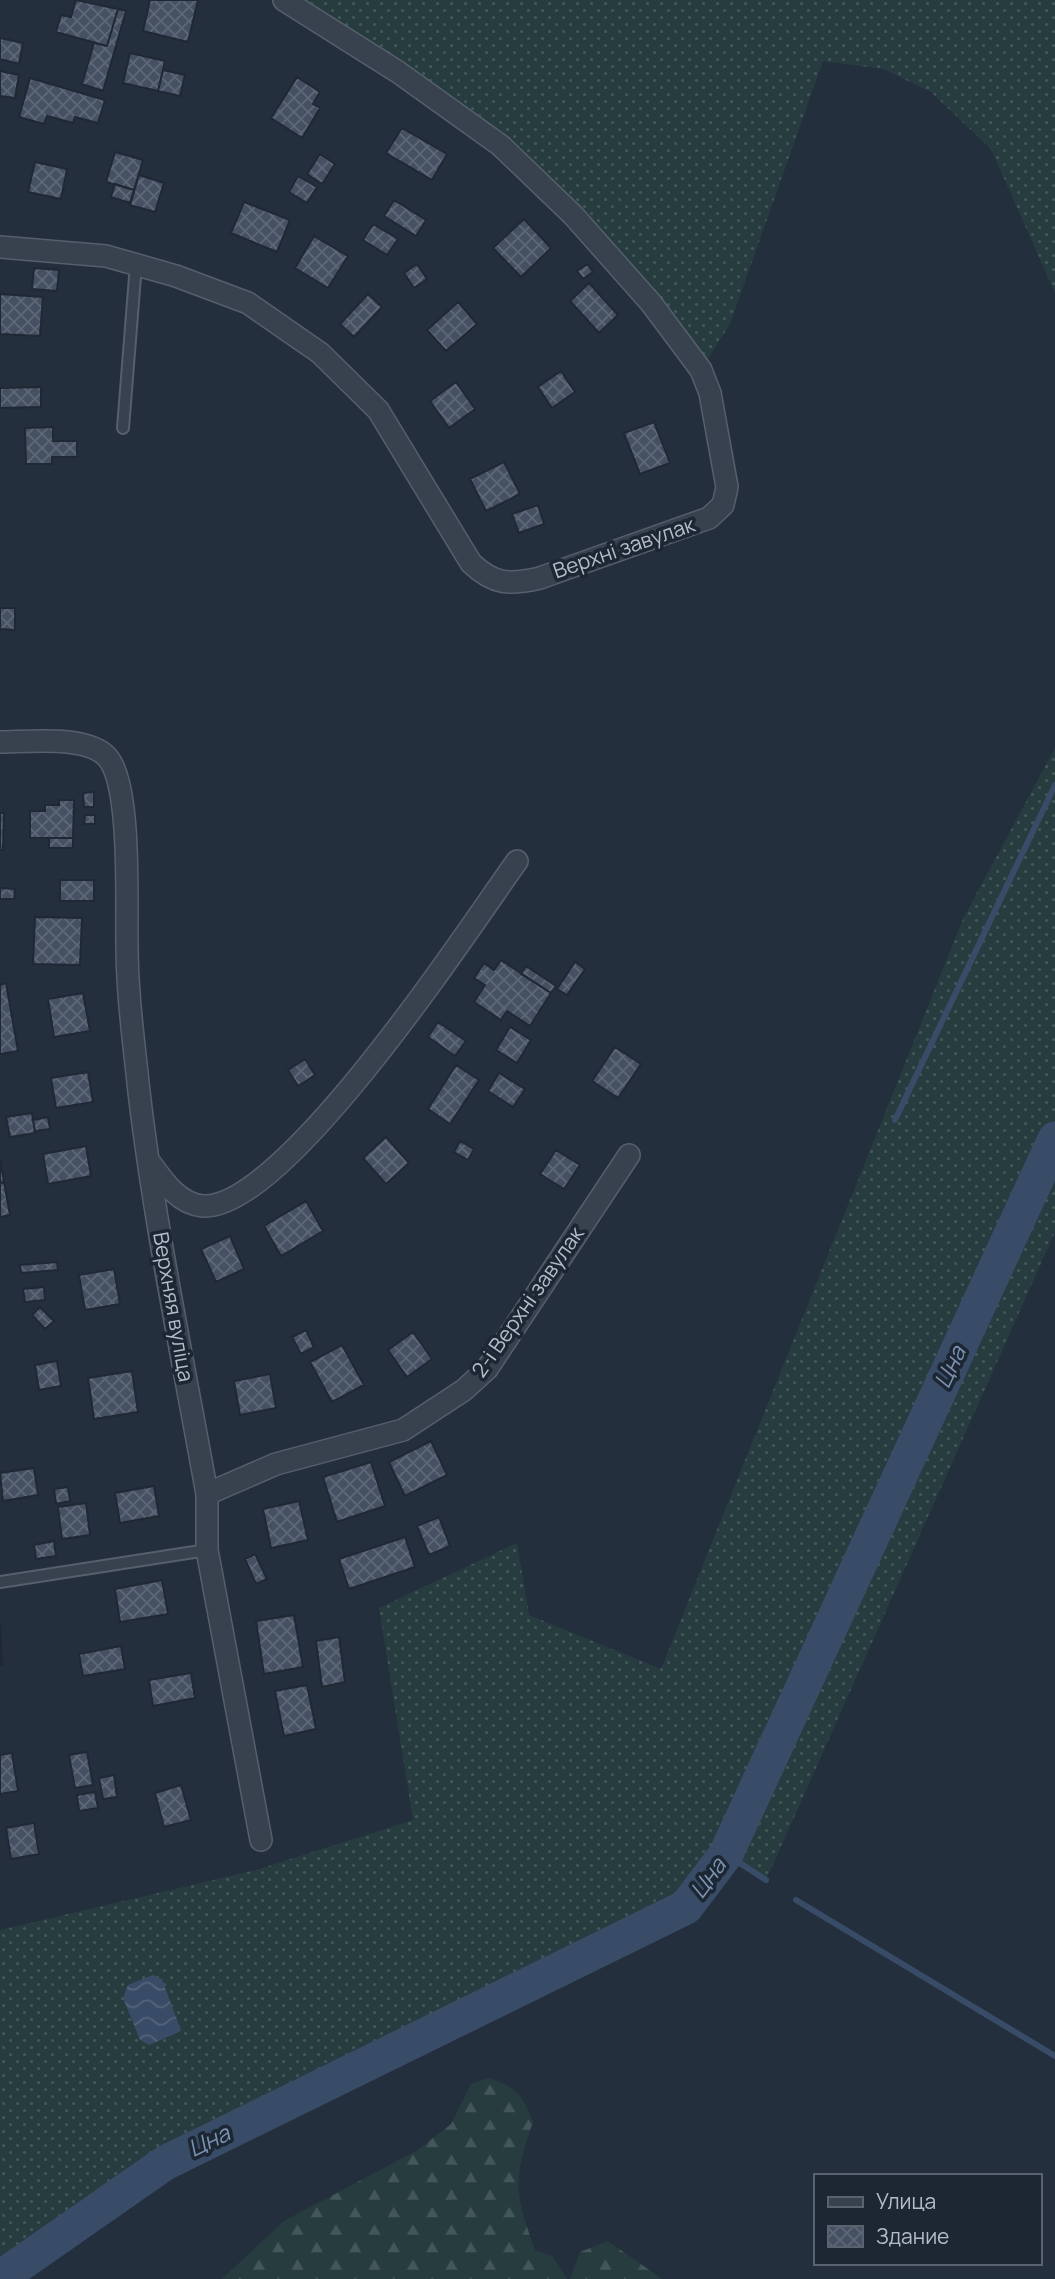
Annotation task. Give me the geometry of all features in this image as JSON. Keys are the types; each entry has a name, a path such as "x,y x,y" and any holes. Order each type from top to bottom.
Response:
{"street":[{"name":"Верхні завулак","path":"0,247 106,256 248,303 320,353 378,410 471,563 485,577 499,583 515,584 540,578 649,542 709,518 723,505 727,487 710,393 701,370 651,303 573,215 500,145 398,72 284,0"},
{"name":"Верхняя вуліца","path":"0,742 69,742 93,746 107,757 116,771 123,805 127,988 147,1160 206,1494 207,1550 261,1840"},
{"path":"147,1160 168,1186 183,1199 202,1206 220,1204 254,1185 301,1143 382,1051 517,861"},
{"name":"2-і Верхні завулак","path":"206,1494 276,1464 403,1430 464,1390 487,1369 629,1154"}],"lane":[{"path":"123,428 136,264"},
{"path":"0,1582 207,1550"}],"green space":[{"path":"284,0 1055,0 1055,293 991,149 931,92 883,69 823,61 730,324 701,370 500,145"},
{"path":"1055,748 1055,1232 766,1880 726,1854 686,1907 666,1919 165,2163 0,2278 0,1930 256,1870 413,1820 379,1608 517,1543 529,1615 661,1669 964,917"},
{"path":"489,2078 517,2093 533,2122 519,2173 523,2213 535,2250 552,2256 567,2279 222,2279 284,2221 416,2151 451,2124 471,2084"},
{"path":"608,2241 662,2279 570,2279 580,2252"}],"water":[{"path":"153,1975 162,1979 181,2031 149,2045 140,2040 123,1998 128,1985"}],"building":[{"path":"76,0 118,9 107,46 56,32 61,15 71,17"},
{"path":"150,0 198,0 188,42 143,31"},
{"path":"118,9 126,11 103,91 82,84 94,43 107,46"},
{"path":"0,38 23,43 19,64 0,59"},
{"path":"130,53 165,61 158,91 123,83"},
{"path":"163,70 185,75 180,96 158,91"},
{"path":"0,71 19,75 15,98 0,96"},
{"path":"297,77 320,92 313,104 320,108 302,138 271,118"},
{"path":"30,78 105,100 98,123 75,117 73,123 47,116 44,124 19,117"},
{"path":"402,128 447,154 432,180 386,153"},
{"path":"115,152 143,160 134,190 106,182"},
{"path":"320,154 335,164 322,184 307,174"},
{"path":"35,162 67,169 61,199 28,192"},
{"path":"139,175 164,183 155,212 130,205"},
{"path":"298,176 317,187 307,203 289,192"},
{"path":"115,184 134,190 130,203 111,197"},
{"path":"394,200 426,220 416,236 384,216"},
{"path":"244,202 290,220 277,252 231,233"},
{"path":"524,219 551,248 521,277 493,248"},
{"path":"373,224 398,239 387,255 363,240"},
{"path":"314,236 348,256 328,288 295,268"},
{"path":"417,264 427,279 414,288 404,273"},
{"path":"587,264 593,272 583,279 577,271"},
{"path":"34,268 59,270 57,291 32,289"},
{"path":"589,283 618,315 599,333 570,301"},
{"path":"0,294 43,297 40,336 0,334"},
{"path":"368,294 382,307 354,337 340,324"},
{"path":"458,302 477,324 446,351 427,330"},
{"path":"561,371 575,392 552,408 538,387"},
{"path":"456,382 475,409 449,428 430,401"},
{"path":"41,387 41,407 0,408 0,388"},
{"path":"654,422 670,463 640,474 624,433"},
{"path":"53,427 53,441 77,441 77,457 52,457 52,464 26,464 25,428"},
{"path":"504,462 520,494 486,511 470,479"},
{"path":"538,505 544,524 519,533 512,514"},
{"path":"0,608 15,608 15,630 0,629"},
{"path":"94,792 94,807 84,807 83,793"},
{"path":"59,800 74,800 73,838 30,838 30,811 45,811 45,805 59,805"},
{"path":"0,813 4,813 3,850 0,850"},
{"path":"85,815 95,815 95,824 84,824"},
{"path":"49,838 73,838 73,848 49,848"},
{"path":"60,880 94,880 94,901 60,901"},
{"path":"0,888 15,889 14,899 0,899"},
{"path":"35,917 82,918 80,965 33,964"},
{"path":"501,960 551,993 530,1026 507,1011 501,1020 474,1002 485,985 474,978 484,963 494,970"},
{"path":"575,962 585,969 567,995 557,989"},
{"path":"526,966 556,986 551,993 521,974"},
{"path":"6,983 18,1051 0,1054 0,985"},
{"path":"83,993 90,1031 54,1037 48,999"},
{"path":"438,1022 466,1041 455,1056 428,1037"},
{"path":"510,1027 531,1040 517,1063 496,1050"},
{"path":"615,1047 641,1064 618,1098 592,1081"},
{"path":"305,1059 315,1075 298,1086 288,1070"},
{"path":"456,1065 479,1080 450,1124 428,1109"},
{"path":"88,1072 93,1102 56,1108 51,1078"},
{"path":"499,1073 525,1089 513,1107 488,1091"},
{"path":"32,1113 35,1133 10,1137 6,1117"},
{"path":"48,1117 50,1129 35,1131 33,1120"},
{"path":"386,1137 409,1163 386,1184 363,1158"},
{"path":"460,1141 474,1149 468,1160 454,1152"},
{"path":"86,1146 91,1176 48,1184 43,1154"},
{"path":"556,1150 580,1165 564,1189 540,1174"},
{"path":"0,1158 4,1182 0,1183"},
{"path":"4,1182 10,1215 0,1217 0,1183"},
{"path":"306,1201 323,1231 281,1256 264,1226"},
{"path":"230,1236 244,1269 216,1282 201,1249"},
{"path":"57,1262 58,1270 21,1273 20,1265"},
{"path":"114,1269 120,1304 85,1310 79,1275"},
{"path":"44,1287 45,1300 25,1302 23,1289"},
{"path":"40,1307 54,1321 45,1329 32,1315"},
{"path":"306,1330 314,1347 301,1354 292,1337"},
{"path":"413,1332 432,1359 407,1377 388,1350"},
{"path":"342,1345 364,1385 332,1402 310,1362"},
{"path":"57,1361 61,1386 39,1390 35,1365"},
{"path":"132,1371 138,1412 94,1419 88,1378"},
{"path":"270,1374 276,1408 240,1415 234,1381"},
{"path":"431,1441 447,1475 405,1496 389,1462"},
{"path":"371,1462 385,1506 337,1522 323,1477"},
{"path":"34,1468 38,1495 3,1501 0,1473"},
{"path":"154,1486 159,1516 120,1523 115,1493"},
{"path":"68,1487 70,1501 56,1504 54,1489"},
{"path":"299,1501 308,1540 271,1548 263,1509"},
{"path":"86,1503 90,1535 62,1539 58,1507"},
{"path":"439,1517 450,1546 429,1555 417,1526"},
{"path":"405,1537 415,1567 349,1589 339,1559"},
{"path":"54,1541 56,1556 36,1559 34,1545"},
{"path":"255,1554 267,1579 256,1584 245,1559"},
{"path":"162,1580 168,1614 120,1622 115,1589"},
{"path":"294,1615 303,1667 264,1674 256,1621"},
{"path":"0,1624 2,1665 0,1665"},
{"path":"339,1637 345,1682 322,1687 316,1641"},
{"path":"121,1646 125,1669 83,1676 79,1654"},
{"path":"191,1673 195,1698 153,1706 149,1680"},
{"path":"307,1685 316,1729 284,1736 275,1691"},
{"path":"87,1752 93,1785 75,1788 69,1755"},
{"path":"12,1753 18,1791 0,1794 0,1755"},
{"path":"114,1775 117,1797 103,1799 99,1778"},
{"path":"181,1785 191,1820 164,1827 155,1793"},
{"path":"95,1792 98,1808 79,1811 77,1795"},
{"path":"34,1823 39,1854 11,1859 6,1828"}],"waterway":[{"path":"895,1120 1055,785"},
{"name":"Цна","path":"0,2278 165,2163 686,1907 726,1854 1055,1139"},
{"path":"726,1854 766,1880"},
{"path":"796,1900 1055,2056"}]}
